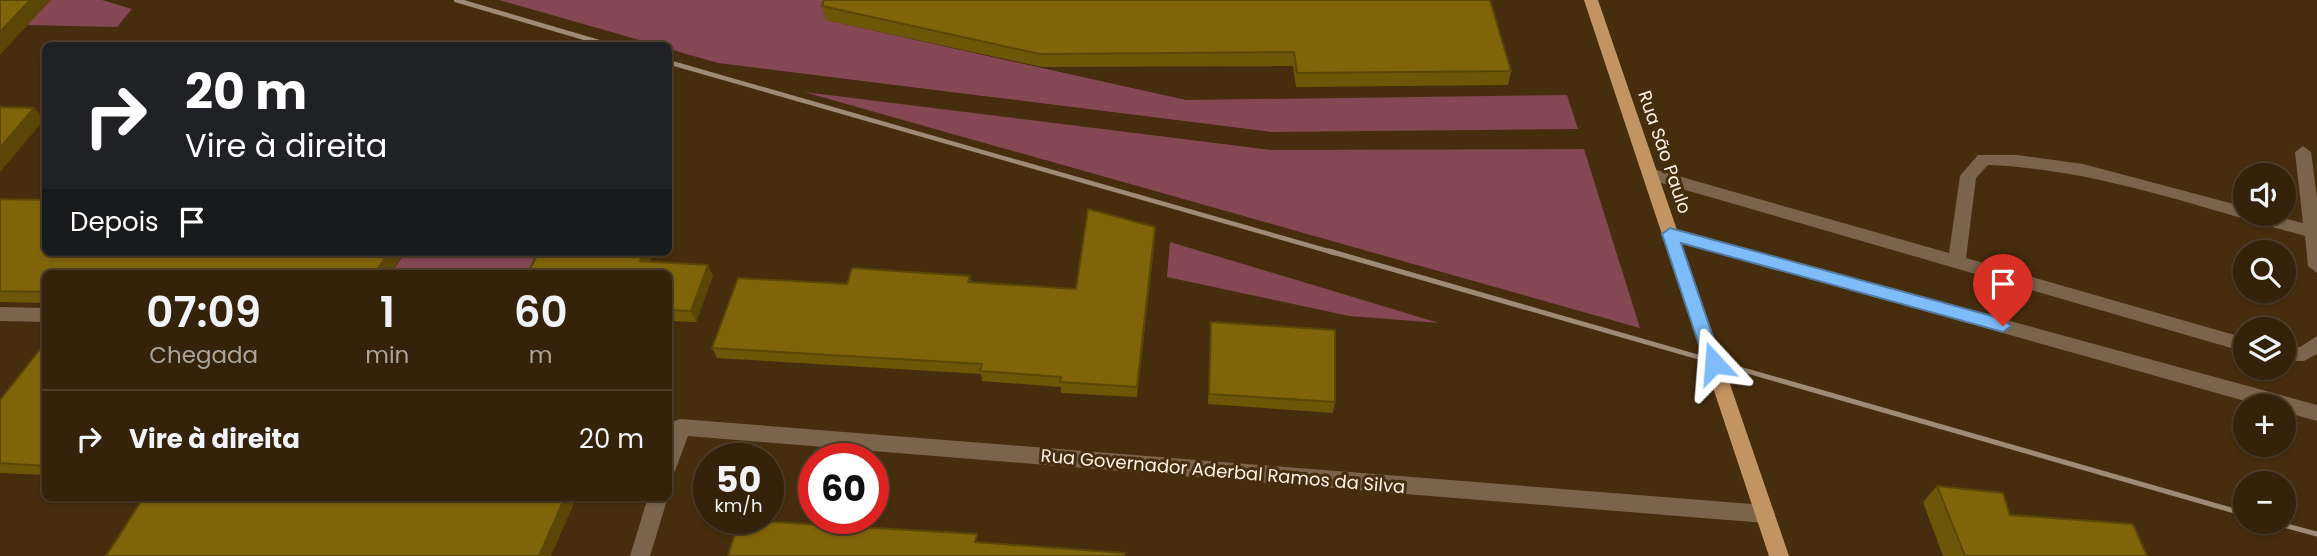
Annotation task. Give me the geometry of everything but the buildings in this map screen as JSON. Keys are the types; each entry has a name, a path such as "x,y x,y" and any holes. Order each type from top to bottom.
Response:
{"main road":[{"name":"Rua São Paulo","path":"1591,0 1779,556"}],"street":[{"path":"2303,152 2317,266"},
{"path":"1957,260 1968,176 1984,159 2026,159 2123,180 2233,211"},
{"path":"1650,174 2233,341"},
{"path":"2289,226 2315,233"},
{"path":"1670,234 2317,413"},
{"path":"0,314 42,315"},
{"path":"2296,354 2304,354 2317,343"},
{"name":"Rua Governador Aderbal Ramos da Silva","path":"672,454 681,427 1765,514"},
{"path":"640,556 658,501"}],"shaded area":[{"path":"48,0 102,0 132,9 117,27 25,25"},
{"path":"499,0 832,0 826,20 1186,100 1567,95 1578,129 1272,132 718,63 672,50 672,42 646,42"},
{"path":"804,92 1271,150 1584,149 1640,328"},
{"path":"1170,242 1439,323 1349,316 1167,277"},
{"path":"403,256 535,256 528,270 394,270"}],"railway":[{"path":"456,0 598,42"},
{"path":"672,63 1335,253"},
{"path":"1329,251 2233,511"},
{"path":"2296,528 2317,534"}],"route":[{"path":"1714,363 1670,234 2003,326"}]}
